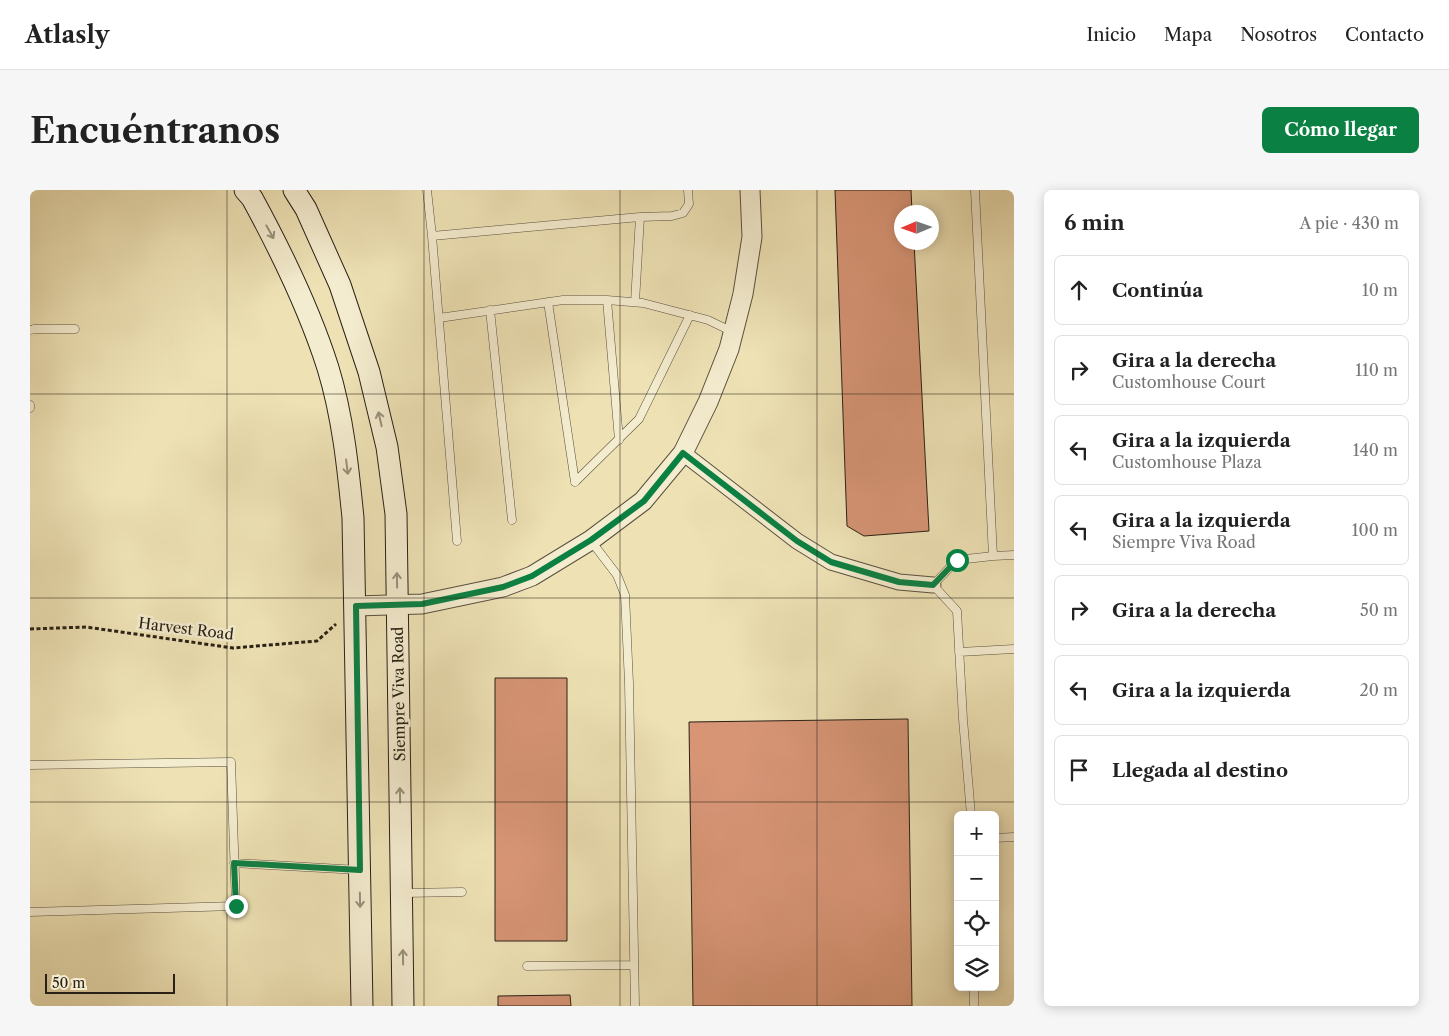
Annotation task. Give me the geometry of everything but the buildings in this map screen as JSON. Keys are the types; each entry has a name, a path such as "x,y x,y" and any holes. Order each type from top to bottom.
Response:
{"main road":[{"path":"245,190 252,198 284,257 308,312 328,370 345,444 352,509 356,606 362,1006"},
{"name":"Siempre Viva Road","path":"294,190 306,209 340,285 369,372 387,448 396,514 403,1006"}],"street":[{"path":"356,606 422,604 503,587 532,576 591,540 644,501 683,453 708,402 729,348 743,294 752,237 750,190"},
{"path":"683,453 797,541 831,562 899,582 933,585"}],"lane":[{"path":"427,190 457,541"},
{"path":"432,236 640,217 672,216 684,212 689,204 688,190"},
{"path":"975,190 993,556"},
{"path":"635,302 640,217"},
{"path":"439,318 563,300 607,300 635,302 690,315 708,320 733,332"},
{"path":"607,300 619,440"},
{"path":"548,302 575,482 638,419 690,315"},
{"path":"490,310 512,520"},
{"path":"30,330 75,329"},
{"path":"591,540 617,575 625,595 629,684 635,1006"},
{"path":"972,811 957,611 933,585 957,560 1014,555"},
{"path":"959,652 1014,649"},
{"path":"30,765 231,762 236,906 30,912"},
{"path":"999,838 1014,837"},
{"path":"234,863 360,870"},
{"path":"402,893 462,892"},
{"path":"526,966 634,965"},
{"path":"974,991 974,1006"}],"path":[{"name":"Harvest Road","path":"30,629 86,627 233,648 317,641 356,606"}],"route":[{"path":"236,906 234,863 296,868 360,870 356,606 422,604 503,587 532,576 591,540 644,501 683,453 797,541 831,562 899,582 933,585 957,560"}]}
